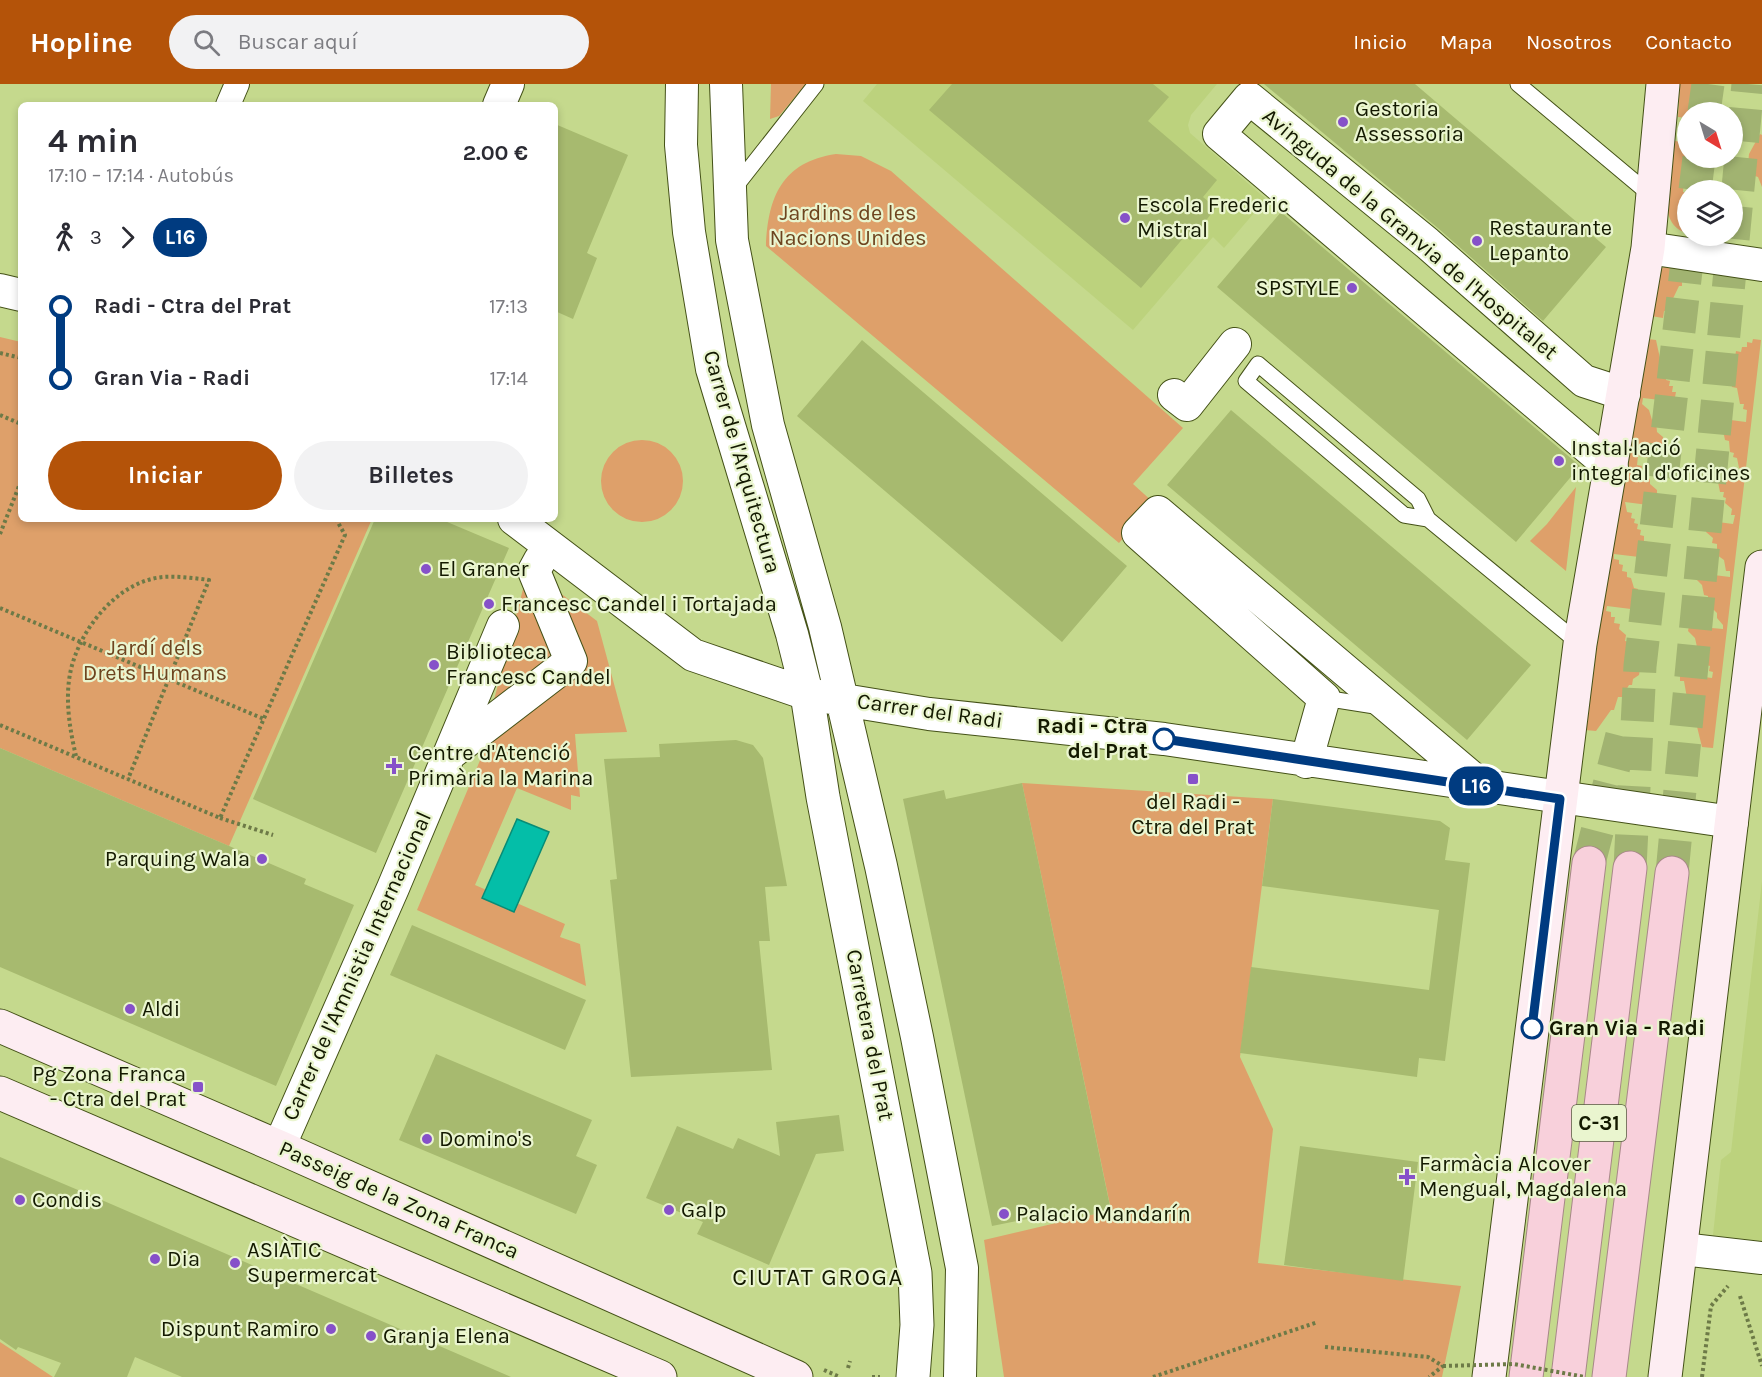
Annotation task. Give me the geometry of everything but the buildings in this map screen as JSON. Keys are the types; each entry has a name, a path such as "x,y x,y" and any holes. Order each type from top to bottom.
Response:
{"highway":[{"path":"1526,1377 1589,863"},
{"name":"C-31","path":"1568,1377 1630,868"},
{"name":"C-31","path":"1609,1377 1672,873"}],"main road":[{"path":"1489,1377 1580,645 1648,248 1663,84"},
{"path":"1665,1377 1762,567"},
{"name":"Passeig de la Zona Franca","path":"0,1026 279,1147 796,1377"},
{"path":"0,1093 660,1377"}],"street":[{"path":"229,102 237,84"},
{"path":"500,102 508,84"},
{"name":"Carrer de l'Arquitectura","path":"682,84 681,145 689,232 712,369 792,634 807,693"},
{"name":"Carrer de l'Arquitectura","path":"726,84 732,240 768,425 825,627 840,699"},
{"name":"Avinguda de la Granvia de l'Hospitalet","path":"1612,468 1219,134 1249,98 1427,243 1584,381 1624,394"},
{"path":"1648,248 1762,265"},
{"path":"0,290 18,294"},
{"path":"1174,395 1186,405 1235,344"},
{"path":"1306,762 1324,698 1138,533 1158,512 1482,786"},
{"name":"Carrer del Radi","path":"518,522 693,655 807,693 928,714 1164,739 1306,762 1732,822"},
{"name":"Carrer de l'Amnistia Internacional","path":"450,753 571,661 534,571 540,560"},
{"name":"Carrer de l'Amnistia Internacional","path":"279,1147 503,626"},
{"name":"Carretera del Prat","path":"807,693 823,797 915,1272 917,1325 913,1377"},
{"name":"Carretera del Prat","path":"840,699 882,866 962,1268 960,1377"},
{"path":"1682,1249 1762,1258"}],"lane":[{"path":"729,195 816,84"},
{"path":"1518,84 1653,197"},
{"path":"1428,519 1404,515 1246,381 1258,364 1418,500 1428,519 1580,645"},
{"path":"1324,698 1389,709"}],"path":[{"path":"0,353 18,357"},
{"path":"0,415 18,423"},
{"path":"0,534 2,522 18,487"},
{"path":"220,818 345,535 338,522"},
{"path":"76,757 70,731 70,675 81,643 109,604 124,591 162,577 209,580 128,779"},
{"path":"0,608 264,719"},
{"path":"0,725 220,818 273,835"},
{"path":"1702,1377 1711,1306 1729,1285"},
{"path":"1740,1296 1762,1366"},
{"path":"1153,1377 1318,1322"},
{"path":"1325,1347 1428,1357 1443,1366 1514,1364 1585,1377"},
{"path":"848,1368 850,1361"},
{"path":"1429,1377 1443,1366"},
{"path":"872,1377 880,1377"}],"shaded area":[{"name":"Escola Frederic Mistral","path":"877,84 1217,84 1191,115 1188,125 1190,133 1266,199 1224,248 1213,237 1133,330 863,101"},
{"path":"1762,881 1762,1241 1713,1235 1721,1160 1731,1152"}],"green space":[{"path":"771,84 806,84 779,116 770,119"},
{"path":"1680,84 1708,84 1696,102 1679,102"},
{"path":"1760,134 1762,135 1762,187 1758,177 1755,176 1755,171 1751,170 1752,165 1748,165 1749,154"},
{"path":"1675,141 1677,141 1677,168 1685,168 1684,180 1677,180 1677,228 1670,219 1667,207 1668,180"},
{"name":"Jardins de les Nacions Unides","path":"836,154 861,156 891,171 1183,428 1133,484 1154,503 1119,543 766,246 770,212 782,185 803,165 818,158"},
{"path":"1665,266 1689,270 1667,311 1664,311 1663,318 1651,316 1660,270"},
{"name":"Jardí dels Drets Humans","path":"0,337 18,341 18,522 371,522 229,846 0,748"},
{"path":"1648,339 1656,340 1661,363 1665,365 1666,380 1670,381 1669,386 1673,386 1672,392 1676,392 1677,402 1643,398 1642,404 1649,410 1652,420 1656,421 1657,432 1663,437 1663,443 1667,443 1665,448 1670,449 1669,454 1676,455 1675,462 1638,456 1637,465 1642,466 1641,471 1646,472 1645,477 1650,479 1650,484 1657,490 1657,496 1662,497 1664,507 1625,502 1627,512 1632,513 1631,518 1635,519 1634,523 1638,524 1637,529 1641,530 1640,535 1644,536 1644,541 1648,542 1647,547 1652,548 1652,553 1657,553 1656,559 1614,554 1614,559 1619,560 1619,564 1623,565 1622,571 1627,572 1627,577 1631,578 1634,588 1638,589 1637,594 1642,595 1644,605 1648,606 1647,611 1607,606 1606,611 1611,612 1611,617 1615,617 1614,623 1620,624 1619,629 1626,635 1625,641 1630,642 1630,648 1635,649 1634,655 1639,655 1639,660 1643,661 1643,669 1640,669 1639,675 1633,679 1632,685 1629,685 1622,697 1618,697 1614,710 1611,710 1596,731 1585,730 1596,646"},
{"path":"1753,339 1761,340 1713,748 1702,747 1690,698 1687,698 1684,681 1680,681 1680,674 1712,678 1713,672 1709,671 1710,666 1706,665 1707,660 1704,660 1704,654 1700,653 1701,648 1697,647 1695,638 1688,631 1689,626 1723,629 1717,613 1708,601 1708,596 1704,595 1702,585 1695,578 1697,573 1730,577 1730,571 1726,571 1724,560 1717,555 1717,544 1712,543 1713,538 1706,532 1706,528 1702,527 1703,520 1733,524 1735,515 1731,515 1732,509 1725,503 1724,492 1720,492 1718,482 1710,476 1711,469 1742,474 1743,469 1739,468 1737,458 1733,457 1734,453 1730,452 1729,441 1725,440 1723,430 1718,430 1719,425 1715,424 1715,418 1746,422 1747,410 1743,409 1744,404 1740,404 1737,388 1732,387 1730,377 1722,371 1724,361 1729,362 1729,356 1735,357 1736,351 1741,352 1742,347 1747,347 1747,342 1752,343"},
{"path":"642,440 658,443 671,452 680,465 683,481 680,497 671,510 658,519 642,522 626,519 613,510 604,497 601,481 604,465 613,452 626,443"},
{"path":"1576,487 1566,571 1530,541 1547,524"},
{"path":"528,570 564,660 490,715"},
{"path":"543,580 597,621 627,732 575,734 580,797 571,795 571,810 517,788 475,885 565,924 560,937 580,944 586,986 417,910 489,739 575,664"},
{"path":"1022,783 1273,799 1240,1057 1273,1129 1258,1263 1461,1286 1442,1377 1004,1377 984,1240 1111,1210"},
{"path":"0,1342 53,1377 0,1377"}],"water":[{"path":"517,819 549,832 514,912 482,898"}],"tunnel":[{"path":"1705,102 1708,84"},
{"path":"1672,873 1748,84"},
{"path":"1696,180 1698,168"},
{"path":"1630,868 1640,666 1689,246"},
{"path":"1589,863 1622,735"}],"bus line":[{"name":"L16","path":"1164,739 1560,799 1532,1028"}],"place":[{"name":"Gestoria Assessoria","path":"1343,122"},
{"name":"Escola Frederic Mistral","path":"1125,218"},
{"name":"Restaurante Lepanto","path":"1477,241"},
{"name":"SPSTYLE","path":"1352,288"},
{"name":"Instal·lació integral d'oficines","path":"1559,461"},
{"name":"El Graner","path":"426,569"},
{"name":"Francesc Candel i Tortajada","path":"489,604"},
{"name":"Biblioteca Francesc Candel","path":"434,665"},
{"name":"Radi - Ctra del Prat","path":"1164,739"},
{"name":"Centre d'Atenció Primària la Marina","path":"394,766"},
{"name":"del Radi - Ctra del Prat","path":"1193,779"},
{"name":"Parquing Wala","path":"262,859"},
{"name":"Aldi","path":"130,1009"},
{"name":"Gran Via - Radi","path":"1532,1028"},
{"name":"Pg Zona Franca - Ctra del Prat","path":"198,1087"},
{"name":"Domino's","path":"427,1139"},
{"name":"Farmàcia Alcover Mengual, Magdalena","path":"1407,1177"},
{"name":"Condis","path":"20,1200"},
{"name":"Galp","path":"669,1210"},
{"name":"Palacio Mandarín","path":"1004,1214"},
{"name":"Dia","path":"155,1259"},
{"name":"ASIÀTIC Supermercat","path":"235,1263"},
{"name":"Dispunt Ramiro","path":"331,1329"},
{"name":"Granja Elena","path":"371,1336"}],"district":[{"name":"CIUTAT GROGA","path":"818,1277"}]}
